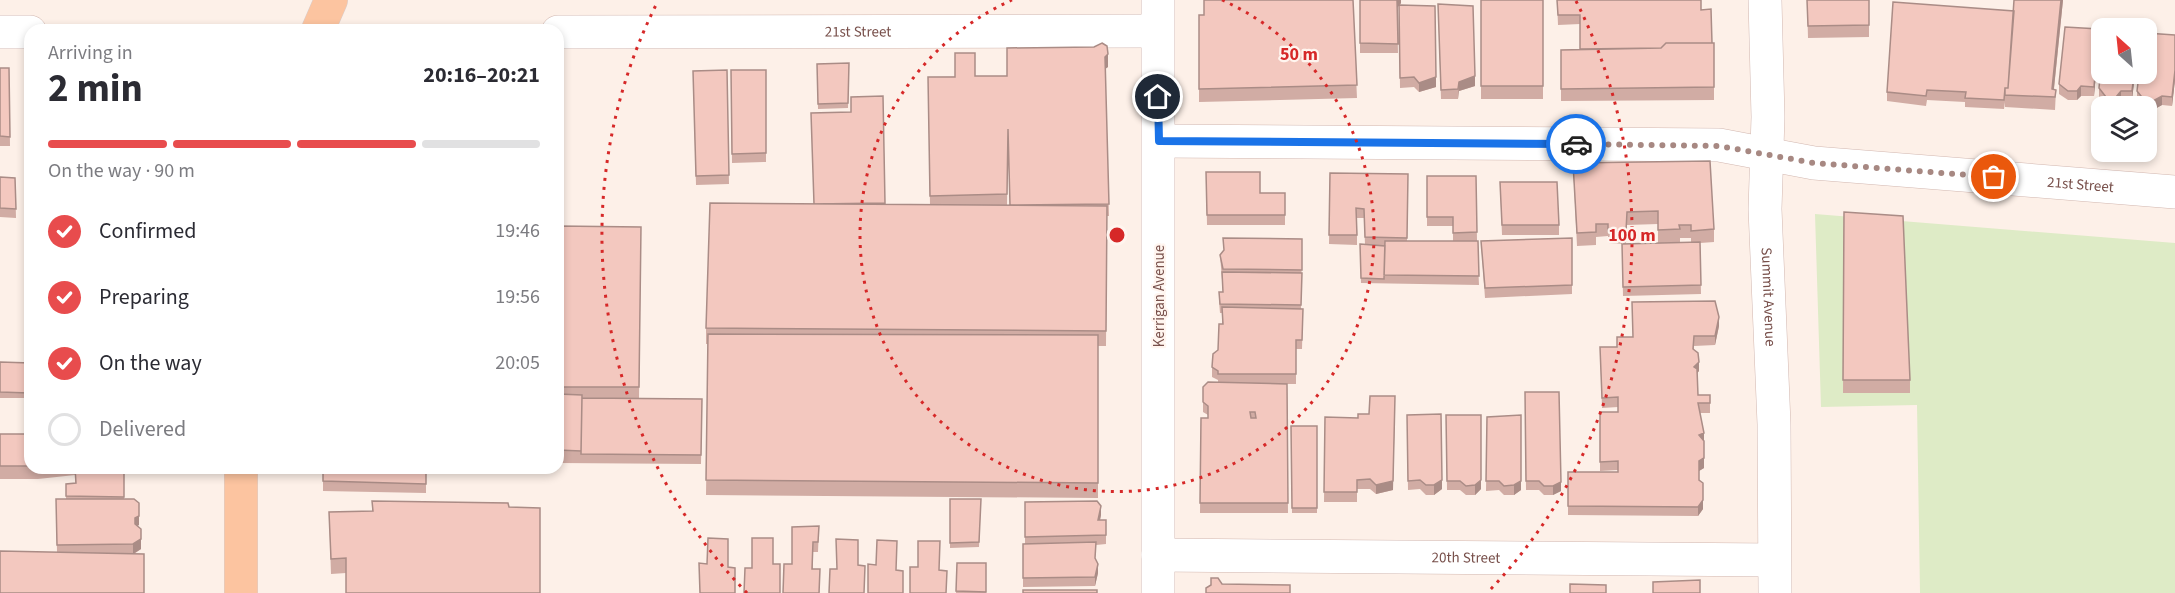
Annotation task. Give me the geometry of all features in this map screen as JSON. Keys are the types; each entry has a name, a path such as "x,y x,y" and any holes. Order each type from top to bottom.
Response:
{"main road":[{"path":"321,24 331,0"},
{"path":"241,474 241,593"}],"street":[{"name":"Summit Avenue","path":"1765,0 1768,117 1765,154 1774,424 1775,593"},
{"name":"21st Street","path":"564,32 1158,15"},
{"name":"Kerrigan Avenue","path":"1158,15 1158,593"},
{"path":"0,32 24,32"},
{"name":"21st Street","path":"1159,141 1719,146 1814,163 2175,192"},
{"name":"20th Street","path":"1158,555 1774,560"}],"green space":[{"path":"1815,214 2175,243 2175,593 1920,593 1917,405 1821,407"}],"building":[{"path":"1204,0 1353,0 1357,85 1199,89 1199,15 1204,15"},
{"path":"1360,0 1397,0 1398,44 1360,43"},
{"path":"1481,0 1543,0 1543,86 1481,86"},
{"path":"1557,0 1701,0 1701,10 1711,9 1712,43 1666,43 1661,48 1580,49 1580,15 1558,15"},
{"path":"1807,0 1869,0 1869,25 1808,26"},
{"path":"2014,0 2061,0 2052,89 2056,90 2055,97 2005,95 2005,88 2008,88"},
{"path":"1893,2 2014,11 2008,88 2005,88 2004,100 1965,98 1966,92 1927,90 1926,96 1887,92"},
{"path":"1438,4 1473,6 1475,76 1459,82 1458,89 1441,90"},
{"path":"1399,5 1435,6 1436,77 1419,83 1414,77 1400,78"},
{"path":"2065,27 2091,29 2091,84 2094,84 2094,87 2081,86 2077,91 2068,91 2059,84"},
{"path":"2157,34 2175,35 2172,97 2162,96 2157,99 2157,96 2141,96 2137,91 2138,84 2157,84"},
{"path":"1102,43 1107,46 1108,54 1105,57 1109,204 1010,205 1008,129 1007,194 930,196 928,77 955,77 955,53 975,53 975,76 1007,76 1007,48 1094,47"},
{"path":"1666,43 1714,43 1714,87 1561,89 1561,50 1661,48"},
{"path":"849,63 848,103 818,104 817,64"},
{"path":"0,68 9,68 10,137 0,136"},
{"path":"727,70 729,175 696,176 693,71"},
{"path":"731,70 766,70 766,153 732,154"},
{"path":"2099,84 2133,84 2132,91 2121,91 2117,96 2105,96 2099,88"},
{"path":"883,96 885,203 814,204 811,113 851,112 851,97"},
{"path":"1710,161 1714,229 1691,231 1691,225 1679,225 1680,229 1658,230 1658,211 1627,212 1626,231 1608,231 1608,224 1596,224 1596,232 1577,233 1573,163"},
{"path":"1206,172 1260,172 1260,193 1285,193 1285,215 1207,215"},
{"path":"1330,173 1408,174 1407,238 1365,237 1364,209 1356,208 1357,235 1329,235"},
{"path":"1427,176 1476,176 1477,232 1453,233 1453,217 1427,217"},
{"path":"0,177 15,178 16,209 0,208"},
{"path":"1500,182 1557,182 1559,225 1502,225"},
{"path":"710,203 1107,206 1106,331 706,328"},
{"path":"1844,212 1903,216 1910,380 1843,380"},
{"path":"564,226 641,227 639,387 564,387"},
{"path":"1223,238 1302,239 1302,270 1223,269 1220,255 1224,250"},
{"path":"1572,238 1572,285 1485,288 1481,241"},
{"path":"1385,241 1478,241 1479,276 1384,275"},
{"path":"1700,242 1701,285 1623,287 1622,244"},
{"path":"1360,244 1385,246 1384,279 1361,278"},
{"path":"1222,272 1302,273 1301,305 1220,304 1219,292 1223,292"},
{"path":"1715,301 1719,317 1715,336 1694,336 1693,349 1698,353 1699,362 1694,367 1697,369 1698,395 1710,395 1710,403 1698,403 1704,433 1699,435 1704,441 1704,458 1699,461 1699,480 1703,483 1703,500 1698,507 1568,506 1568,472 1618,472 1618,461 1600,462 1600,412 1618,412 1618,397 1602,398 1600,347 1617,347 1617,337 1633,337 1632,302"},
{"path":"1222,307 1303,309 1302,340 1296,340 1296,374 1218,374 1218,371 1212,367 1213,354 1218,350 1219,324 1223,324"},
{"path":"708,334 1098,335 1098,483 706,480"},
{"path":"0,362 24,363 24,393 0,392"},
{"path":"1208,382 1287,384 1288,503 1200,503 1201,418 1208,418 1208,406 1203,402 1203,387","holes":["1250,412 1255,412 1256,418 1251,418"]},
{"path":"1525,392 1559,392 1561,482 1553,486 1544,486 1539,481 1526,481"},
{"path":"564,394 582,395 581,451 564,450"},
{"path":"1370,396 1395,396 1393,481 1376,485 1370,479 1357,480 1357,492 1324,492 1325,417 1358,418 1358,414 1369,414"},
{"path":"582,398 702,399 701,455 581,454"},
{"path":"1441,414 1442,480 1434,485 1426,485 1420,480 1408,481 1407,415"},
{"path":"1446,415 1481,415 1481,480 1475,485 1466,486 1460,481 1447,481"},
{"path":"1521,415 1521,481 1514,485 1504,486 1499,481 1486,481 1487,417"},
{"path":"1291,426 1317,426 1317,508 1292,508"},
{"path":"0,434 24,434 24,466 0,466"},
{"path":"75,474 124,474 124,497 66,496 66,484 76,483"},
{"path":"323,474 426,474 426,484 323,481"},
{"path":"56,499 134,499 139,503 139,516 135,518 135,524 141,529 141,539 133,544 57,545"},
{"path":"950,499 981,499 979,542 950,543"},
{"path":"372,501 508,503 509,507 540,508 540,593 346,593 346,558 331,559 329,512 373,511"},
{"path":"1097,501 1101,506 1098,520 1106,520 1106,535 1025,537 1025,502"},
{"path":"819,526 818,542 813,542 812,569 820,569 819,593 783,593 784,564 792,564 792,527"},
{"path":"708,538 728,539 728,567 735,568 735,593 700,593 699,563 707,564"},
{"path":"752,538 773,538 773,564 780,564 780,593 744,593 745,568 752,568"},
{"path":"836,539 858,540 858,565 865,566 864,593 829,593 830,569 837,569"},
{"path":"877,540 897,541 896,570 903,571 903,593 868,593 868,564 876,565"},
{"path":"918,541 940,541 939,570 947,571 946,593 910,593 910,567 918,567"},
{"path":"1096,542 1095,558 1098,564 1095,577 1023,578 1023,544"},
{"path":"0,551 144,554 144,593 0,593"},
{"path":"957,563 986,563 986,592 956,591"},
{"path":"1211,578 1218,578 1222,584 1290,585 1290,593 1206,593 1206,588 1211,585"},
{"path":"1700,580 1700,593 1653,593 1653,582"},
{"path":"1570,584 1606,585 1606,593 1570,593"},
{"path":"1023,590 1097,590 1097,593 1023,593"}],"way so far":[{"path":"1576,144 1719,146 1814,163 1994,177"}],"route":[{"path":"1158,97 1159,141 1576,144"}]}
